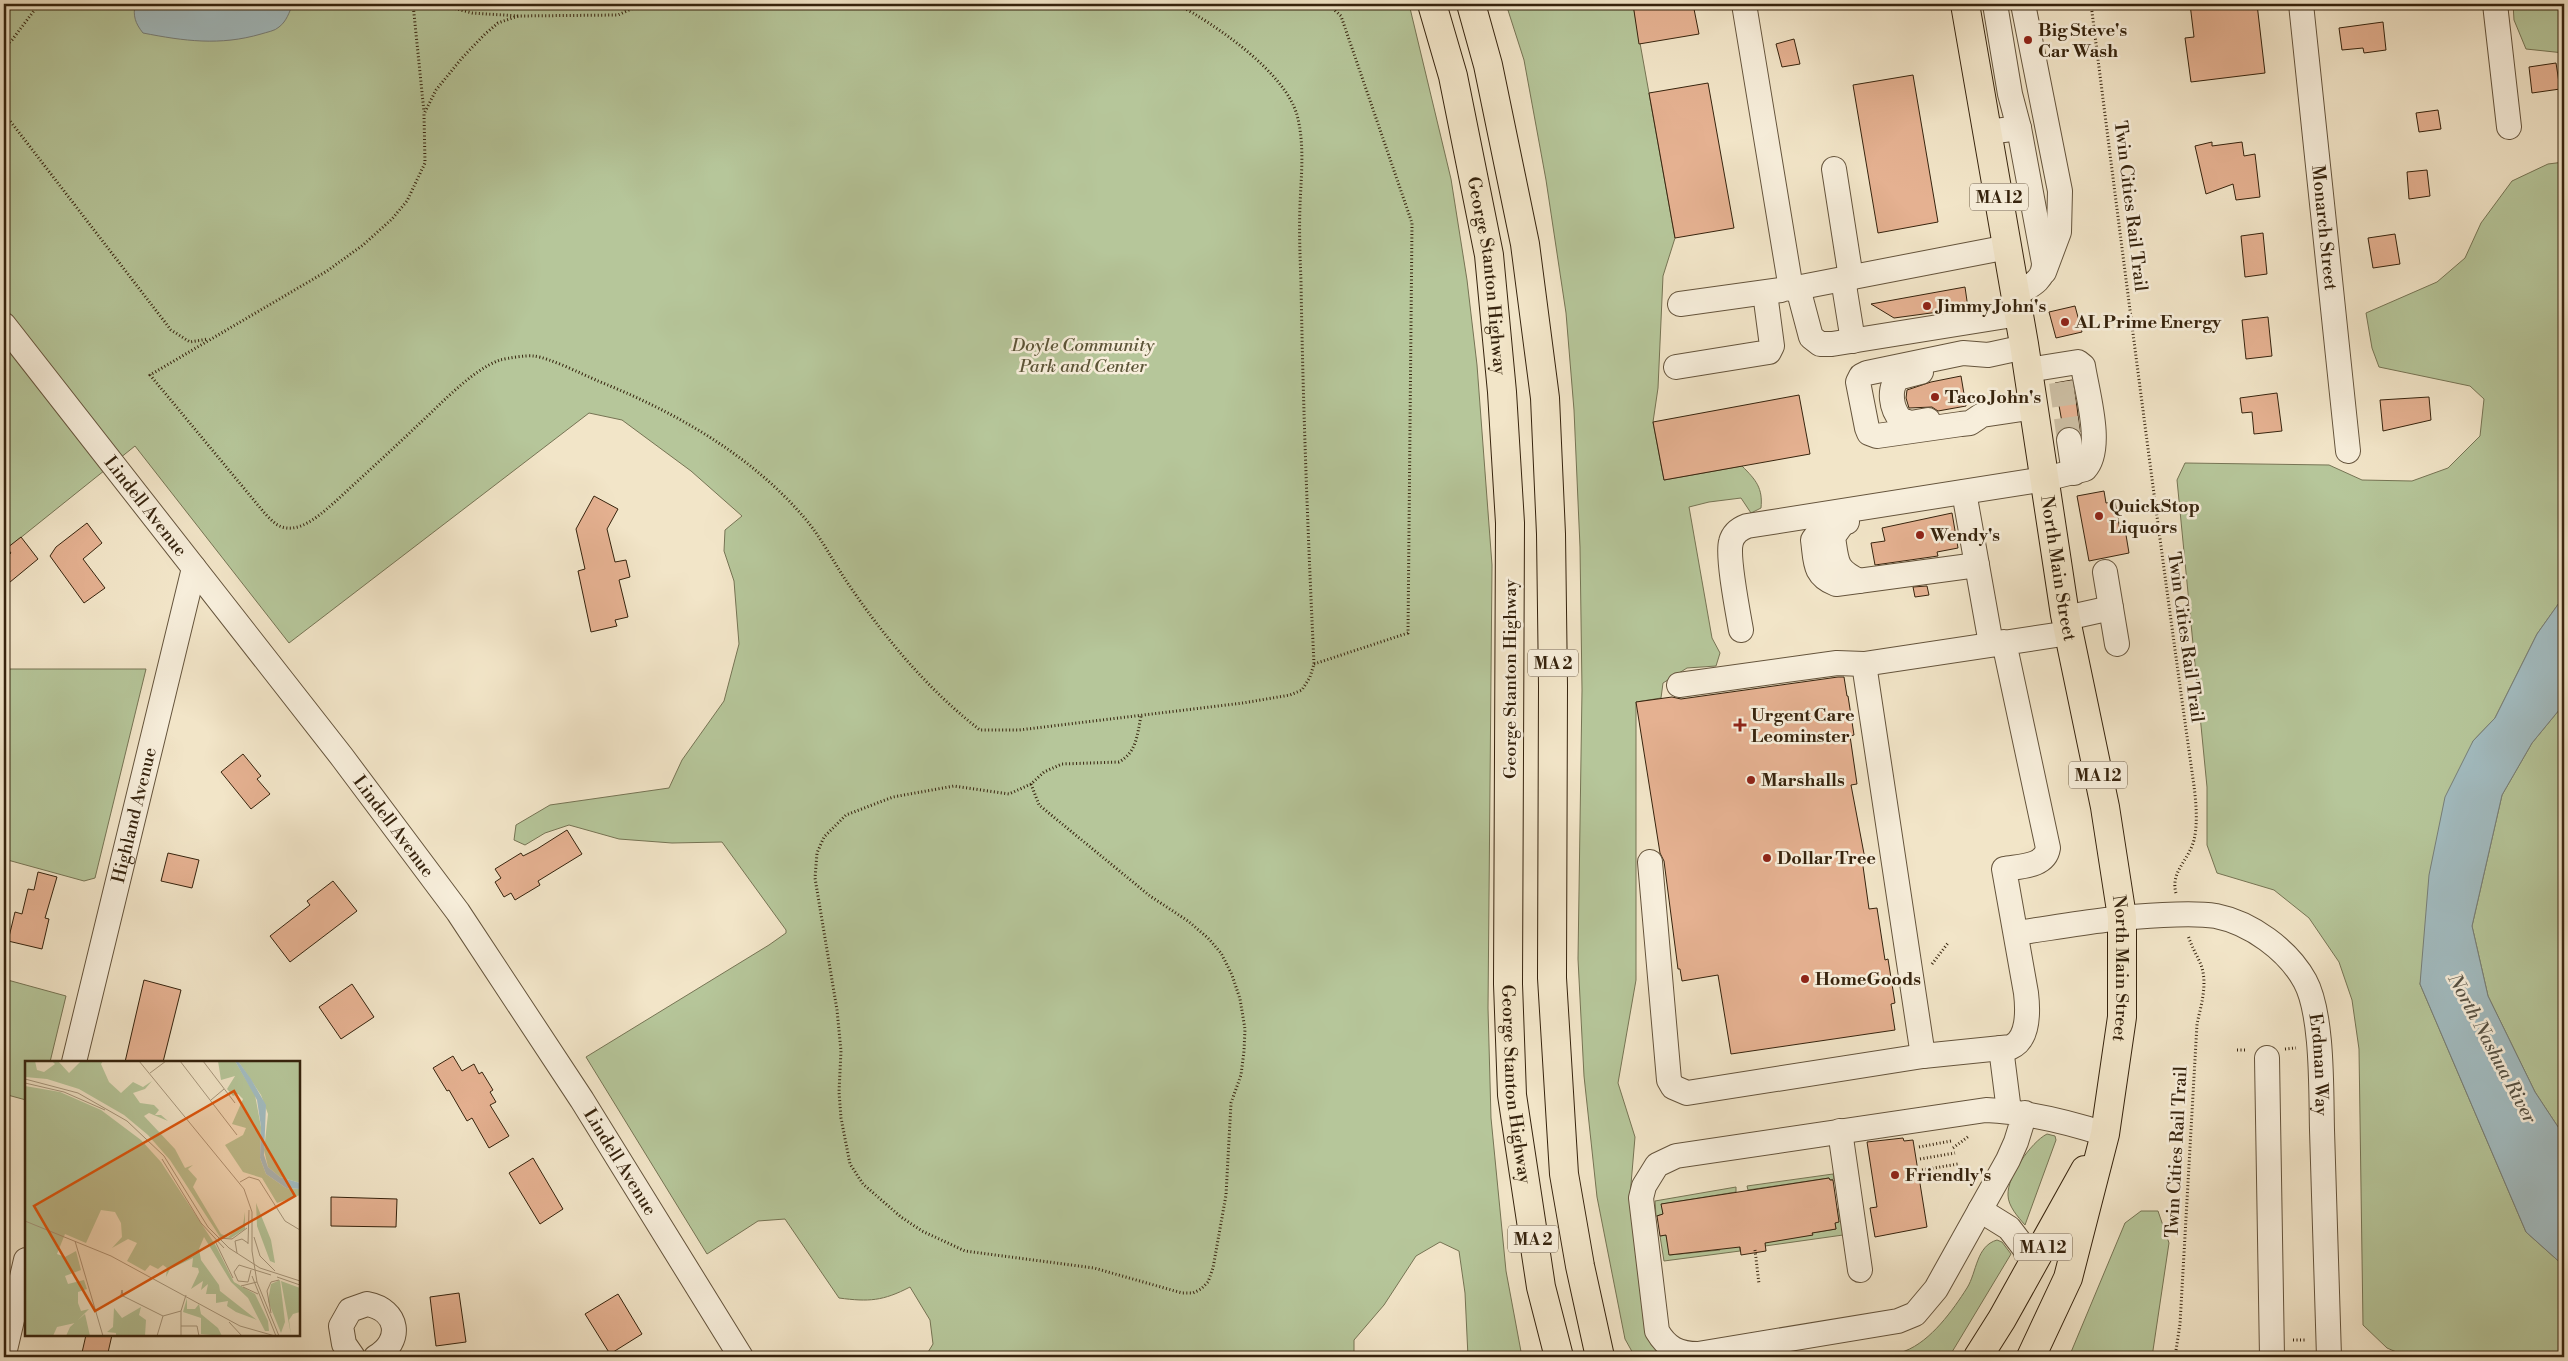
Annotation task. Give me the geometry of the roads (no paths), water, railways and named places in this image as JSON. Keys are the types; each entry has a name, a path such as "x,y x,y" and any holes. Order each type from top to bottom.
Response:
{"highway":[{"name":"George Stanton Highway","path":"1432,4 1453,76 1489,255 1502,392 1510,523 1508,984 1512,1095 1541,1287 1559,1357"},
{"name":"MA 2","path":"1471,4 1488,65 1525,244 1545,398 1551,534 1553,686 1552,978 1564,1174 1592,1326 1600,1357"},
{"name":"North Main Street","path":"1965,4 2018,304 2068,626 2105,807 2122,917 2122,1017 2105,1134 2068,1278 2031,1357"},
{"name":"North Main Street","path":"1978,1357 2035,1262 2105,1134"},
{"path":"1541,1287 1544,1357"},
{"path":"1592,1326 1614,1357"}],"street":[{"path":"1744,4 1794,288 1811,336 1825,344 1853,341 2018,304 2040,279 2059,232 2060,191 2024,4"},
{"path":"1995,4 2044,272"},
{"name":"Monarch Street","path":"2301,4 2348,451"},
{"path":"2495,4 2510,127"},
{"path":"1988,132 2019,128"},
{"path":"1834,169 1853,341"},
{"path":"1680,304 1765,293 1847,279 2008,247"},
{"path":"1676,367 1769,352 1772,346 1765,293"},
{"name":"Lindell Avenue","path":"4,325 342,757 458,912 582,1100 741,1357"},
{"path":"1741,630 1730,548 1734,534 1747,526 2045,479 2074,473 2089,465 2094,452 2084,366 2078,362 2059,373 2026,359 1963,353 1866,373 1861,376 1858,382 1867,428 1872,435 1877,436 1961,424 1982,415"},
{"path":"1981,355 1975,362 1967,365 1898,378 1892,386 1898,416 1911,423 1958,414 1982,415 2034,407"},
{"path":"2069,440 2074,473"},
{"path":"1650,862 1669,1080 1674,1087 1687,1093 1923,1056 2011,1048 2019,1042 2024,1033 2027,1014 2026,993 2004,869 2037,863 2047,854 2048,848 1977,565 1964,492"},
{"path":"1906,501 1896,509 1885,514 1829,525 1815,535 1813,540 1818,570 1821,576 1836,584 1977,565"},
{"path":"1798,518 1808,586 1828,596 1945,579 1977,565"},
{"name":"Highland Avenue","path":"74,1061 194,568"},
{"path":"2105,572 2117,644"},
{"path":"1679,685 1838,663 1864,664 1997,643 2068,626 2111,608"},
{"path":"1864,664 1923,1056"},
{"name":"Erdman Way","path":"2016,932 2122,917 2195,914 2226,919 2271,943 2290,961 2305,982 2316,1008 2330,1357"},
{"path":"2001,1048 2017,1112 2016,1142 1936,1289 1915,1314 1908,1318 1698,1354 1678,1352 1671,1348 1658,1331 1641,1206 1644,1186 1653,1171 1664,1160 1676,1156 1986,1110 2017,1112 2064,1121 2105,1134"},
{"path":"2267,1058 2272,1357"},
{"path":"1840,1131 1860,1270"},
{"path":"1980,1210 2008,1228 2035,1262"},
{"path":"4,1354 25,1264"},
{"path":"353,1357 344,1344 341,1326 350,1310 368,1304 385,1311 394,1326 392,1342 388,1349 376,1357"}],"water":[{"path":"135,4 293,4 284,22 275,30 246,38 202,41 143,33 135,19"},
{"name":"North Nashua River","path":"2564,596 2564,704 2532,743 2502,795 2472,926 2488,996 2535,1092 2564,1136 2564,1266 2526,1232 2420,984 2429,875 2445,797 2473,741 2495,718 2537,634"}],"tunnel":[{"path":"2061,382 2069,440"}],"place":[{"name":"Big Steve's Car Wash","path":"2028,40"},
{"name":"Jimmy John's","path":"1927,306"},
{"name":"AL Prime Energy","path":"2065,322"},
{"name":"Taco John's","path":"1935,397"},
{"name":"QuickStop Liquors","path":"2099,516"},
{"name":"Wendy's","path":"1920,535"},
{"name":"Urgent Care Leominster","path":"1740,725"},
{"name":"Marshalls","path":"1751,780"},
{"name":"Dollar Tree","path":"1767,858"},
{"name":"HomeGoods","path":"1805,979"},
{"name":"Friendly's","path":"1895,1175"}],"park label":[{"name":"Doyle Community Park and Center","path":"1083,355"}]}
